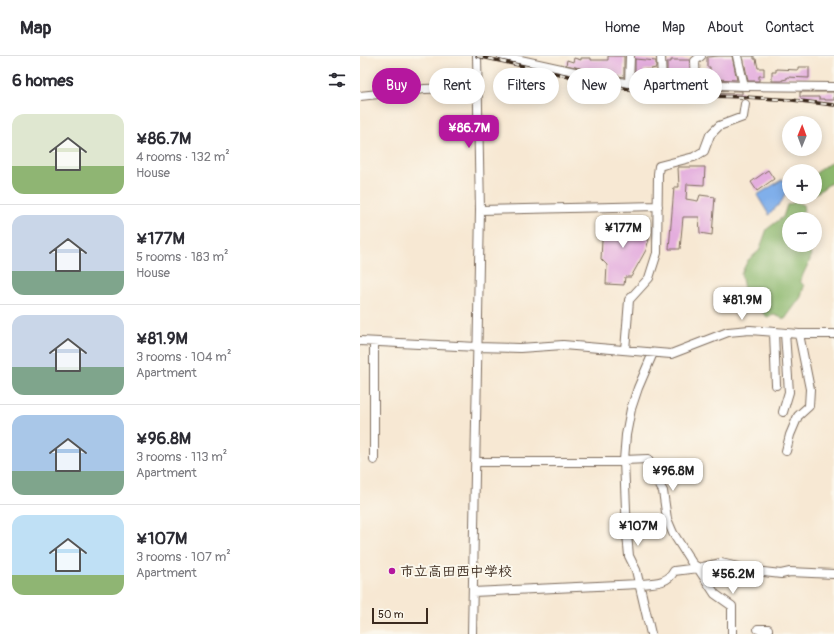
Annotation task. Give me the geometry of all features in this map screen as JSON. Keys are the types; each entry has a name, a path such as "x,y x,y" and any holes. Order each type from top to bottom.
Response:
{"street":[{"path":"477,56 477,68"},
{"path":"502,56 629,84"},
{"path":"630,56 630,68"},
{"path":"661,56 661,68"},
{"path":"695,68 695,61 701,56"},
{"path":"737,56 744,86"},
{"path":"722,85 834,87"},
{"path":"360,96 429,89"},
{"path":"472,634 480,210 478,104"},
{"path":"625,350 629,300 649,278 657,253 659,166 694,157 704,151 710,135 719,126 744,117 745,104"},
{"path":"480,210 658,206"},
{"path":"360,341 520,348 563,345 671,354 728,332 750,330 799,334 834,334"},
{"path":"774,332 776,385"},
{"path":"783,412 789,392 785,333"},
{"path":"786,452 790,435 798,416 809,406 810,389 799,334"},
{"path":"374,342 374,460"},
{"path":"652,634 636,570 629,556 624,461 626,435 631,409 653,353"},
{"path":"475,462 648,460 654,476 663,491 667,519 673,533 692,563 698,568 715,594 732,606 732,634"},
{"path":"473,592 640,584 664,581 672,576 674,571 721,563 755,571 781,574 790,572 834,574"},
{"path":"758,629 768,629 768,634"}],"green space":[{"path":"834,161 834,181 822,189 822,168"},
{"path":"801,204 803,205 804,211 785,212 787,205"},
{"path":"782,218 782,252 811,252 810,260 800,281 804,286 801,297 785,319 774,315 767,317 762,312 766,299 744,289 741,274 748,260 759,251 767,229"}],"water":[{"path":"782,180 782,201 769,215 757,195"}],"building":[{"path":"608,56 624,56 624,77 621,76 621,68 580,68 566,65 567,60 573,62 574,58 581,60 581,58 591,58 591,60 608,60"},
{"path":"732,56 737,80 722,79 722,68 707,67 707,57"},
{"path":"743,56 754,56 758,68 764,68 764,76 759,76 759,81 748,81"},
{"path":"635,59 656,61 656,68 635,68"},
{"path":"671,60 690,60 690,68 667,68 667,62 671,62"},
{"path":"798,67 809,67 809,78 787,77 787,79 782,81 772,81 772,72 776,72 776,69 798,70"},
{"path":"722,91 742,91 742,94 722,94"},
{"path":"800,92 834,92 834,100 819,99 819,97 800,97"},
{"path":"678,167 705,167 704,185 687,184 686,199 698,201 700,195 715,197 712,235 700,233 699,217 683,217 680,249 669,249 674,187 679,187"},
{"path":"768,170 774,179 757,191 751,182"},
{"path":"603,222 645,222 649,239 646,250 631,277 625,277 624,285 606,284 607,265 601,259"}],"railway":[{"path":"477,56 638,91 671,95 792,100 834,105"}],"place":[{"name":"市立高田西中学校","path":"392,571"}]}
